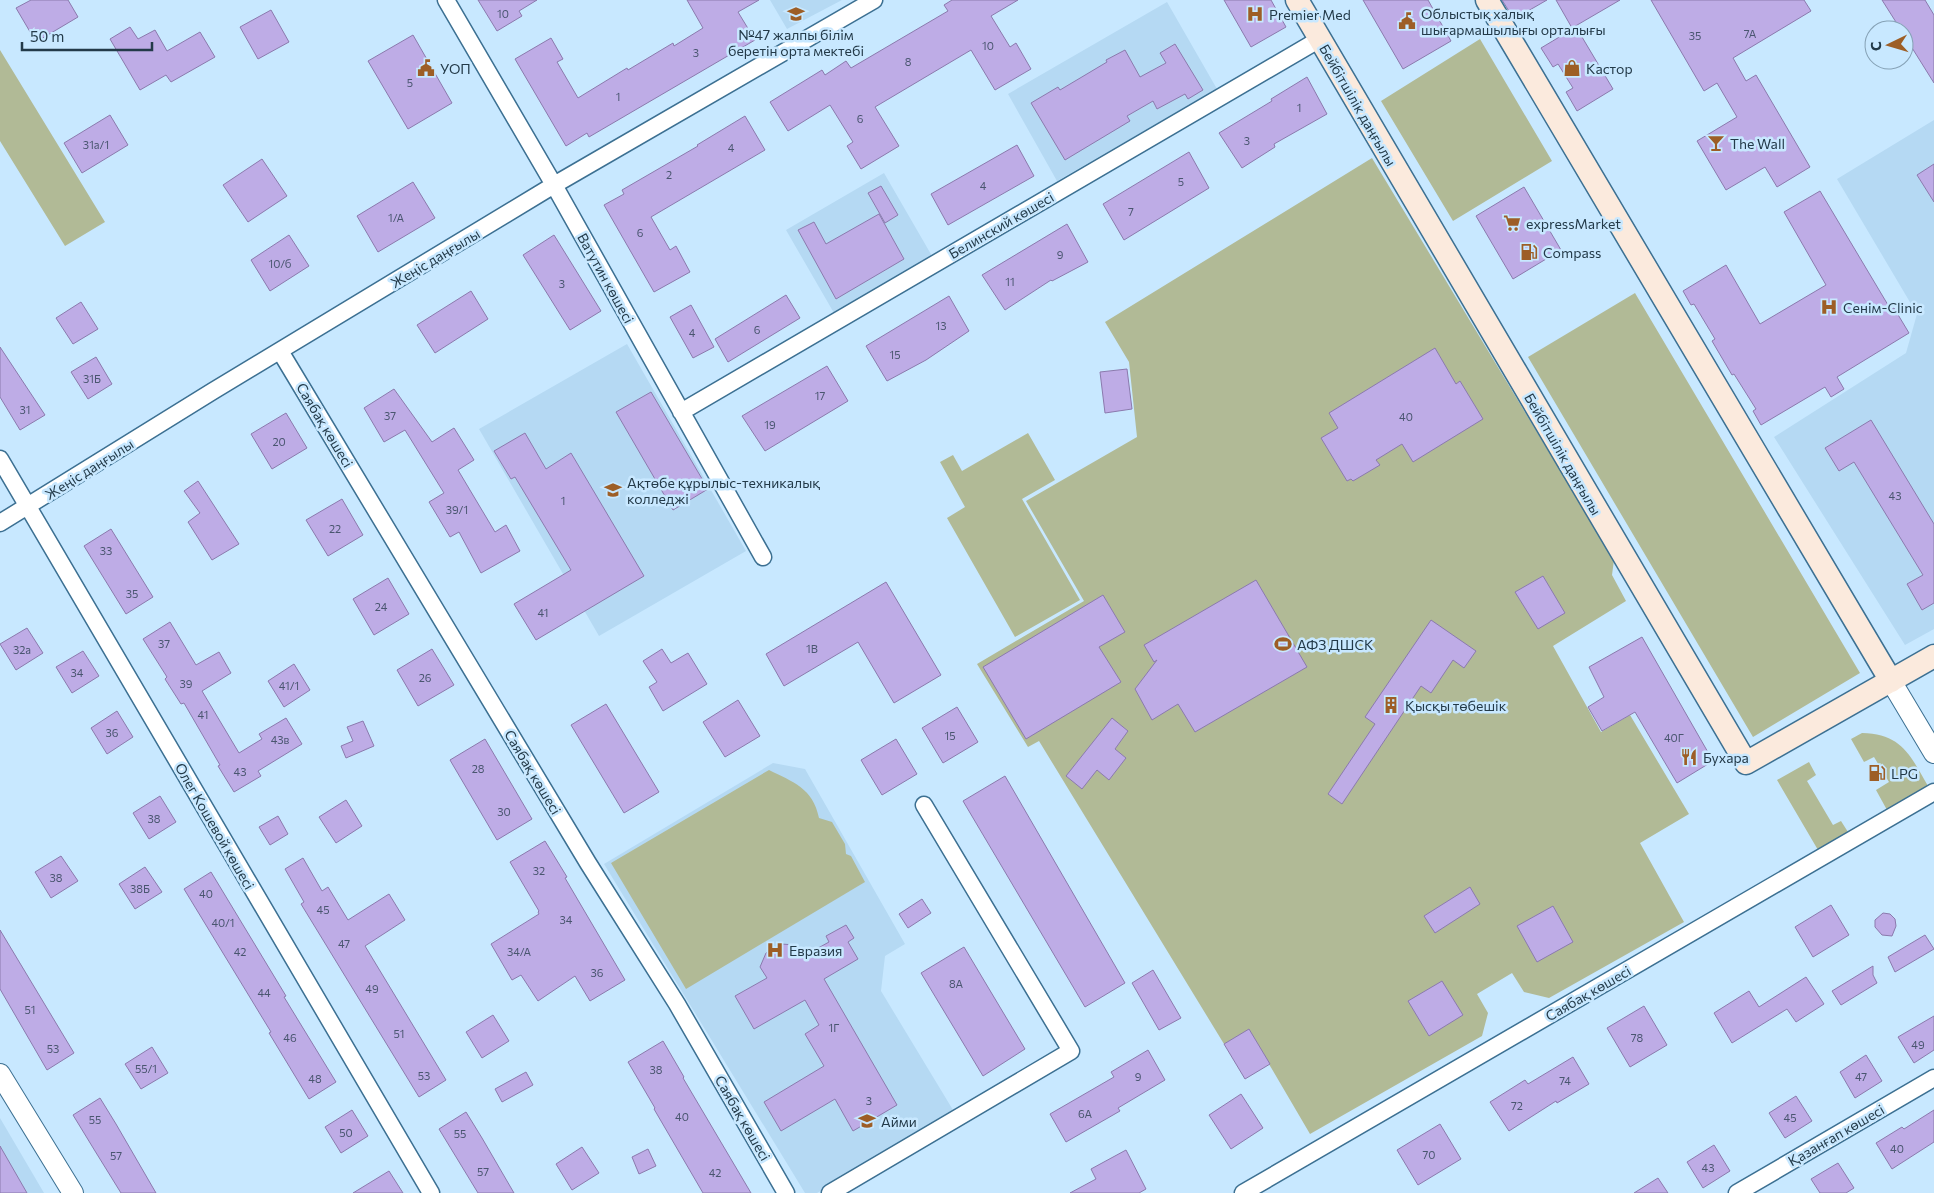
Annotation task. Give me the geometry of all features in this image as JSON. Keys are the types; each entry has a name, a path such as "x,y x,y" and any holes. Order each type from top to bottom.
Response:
{"main road":[{"name":"Бейбітшілік даңғылы","path":"1297,0 1746,763 1891,681"},
{"path":"1487,0 1891,681 1934,656"}],"street":[{"name":"Ватутин көшесі","path":"446,0 554,186 763,557"},
{"name":"Жеңіс даңғылы","path":"0,523 554,186 874,0"},
{"name":"Белинский көшесі","path":"681,412 1320,39"},
{"name":"Саябақ көшесі","path":"280,351 588,863 677,1004 786,1193"},
{"name":"Олег Кошевой көшесі","path":"0,459 431,1193"},
{"path":"1891,681 1934,753"},
{"name":"Саябақ көшесі","path":"1243,1193 1934,792"},
{"path":"830,1193 1071,1051 924,805"},
{"path":"0,1074 73,1193"},
{"name":"Қазанғап көшесі","path":"1737,1193 1934,1078"}],"shaded area":[{"name":"№47 жалпы білім беретін орта мектебі","path":"770,0 842,0 787,29"},
{"path":"1167,2 1217,89 1057,181 1008,94"},
{"path":"1934,120 1934,629 1905,645 1774,437 1906,353 1917,314 1837,179"},
{"path":"884,173 932,256 834,313 786,230"},
{"name":"Ақтөбе құрылыс-техникалық колледжі","path":"627,344 746,551 599,636 479,429"},
{"name":"Евразия","path":"773,763 805,769 905,944 885,956 881,991 953,1110 817,1193 805,1193 604,864"},
{"path":"0,1118 44,1193 0,1193"}],"green space":[{"path":"1480,39 1552,161 1453,221 1381,101"},
{"path":"0,50 105,222 65,246 0,141"},
{"name":"АФЗ ДШСК","path":"1372,158 1614,560 1612,575 1626,601 1553,646 1601,732 1630,715 1689,814 1640,843 1684,922 1549,998 1524,992 1512,973 1477,994 1488,1013 1482,1036 1310,1134 1249,1030 1224,1044 1039,741 1028,747 977,664 1084,601 1026,501 1137,437 1129,362 1105,322"},
{"path":"1635,293 1860,673 1753,737 1528,357"},
{"path":"1028,433 1055,480 1022,499 1080,600 1015,637 947,518 965,507 940,462 953,455 962,471"},
{"path":"1862,733 1876,734 1896,742 1910,756 1928,786 1887,810 1876,790 1889,782 1874,757 1864,762 1851,739"},
{"path":"1809,762 1816,775 1807,781 1833,825 1841,821 1848,832 1818,850 1777,780"},
{"path":"769,770 801,787 812,800 819,818 832,822 845,844 846,854 851,856 865,882 686,989 611,863"}],"building":[{"path":"31,0 68,0 78,17 36,42 16,8"},
{"path":"478,0 537,0 519,11 522,16 497,31"},
{"path":"687,0 759,0 738,12 755,40 589,137 587,133 566,146 515,59 551,38 563,59 557,62 578,98 627,68 628,70 673,43 674,46 703,28"},
{"path":"952,0 1018,0 991,16 1010,47 1016,43 1031,69 995,90 971,50 875,107 899,146 861,169 847,146 853,142 830,105 788,131 770,102 822,70 825,75 846,61 851,68 948,11 944,5"},
{"name":"Premier Med","path":"1224,0 1271,0 1286,27 1251,47"},
{"name":"Облыстық халық шығармашылығы орталығы","path":"1363,0 1428,0 1451,41 1403,69"},
{"path":"1502,0 1547,0 1514,19"},
{"path":"1556,0 1620,0 1572,28"},
{"path":"1651,0 1804,0 1811,11 1733,58 1746,81 1756,75 1810,167 1777,187 1765,167 1726,190 1697,141 1737,117 1717,83 1704,91"},
{"path":"1882,0 1925,0 1934,15 1934,83 1914,51 1914,20 1895,20"},
{"path":"271,10 289,42 258,59 240,27"},
{"path":"130,27 138,39 155,30 167,51 200,32 215,57 171,82 166,75 140,90 110,39"},
{"path":"1576,27 1613,89 1577,111 1566,92 1573,88 1558,64 1553,67 1541,48"},
{"path":"413,35 452,103 408,129 368,61"},
{"path":"1175,44 1203,90 1188,99 1185,94 1157,109 1153,101 1127,116 1130,121 1065,160 1031,103 1058,87 1060,90 1125,50 1140,77 1166,63 1160,53"},
{"path":"1307,77 1327,114 1274,144 1275,147 1242,168 1219,133"},
{"path":"110,115 128,145 82,173 64,143"},
{"path":"745,116 765,150 651,217 670,250 676,246 690,272 654,292 604,205 624,194 622,190"},
{"path":"1017,145 1034,176 948,225 931,194"},
{"path":"1189,152 1209,188 1124,240 1103,204"},
{"path":"262,159 287,196 248,222 223,185"},
{"path":"1934,164 1934,202 1917,175"},
{"path":"413,182 435,218 378,252 357,216"},
{"path":"881,186 898,215 885,223 868,193"},
{"path":"1524,187 1561,250 1513,279 1476,216"},
{"name":"Сенім-Clinic","path":"1820,191 1891,310 1894,308 1909,333 1837,377 1844,389 1831,397 1825,387 1761,425 1753,411 1756,409 1734,374 1732,375 1712,341 1715,339 1694,304 1691,305 1683,291 1726,265 1760,324 1826,285 1784,212"},
{"path":"879,214 904,259 836,299 798,230 814,222 826,244"},
{"path":"1067,224 1088,262 1051,280 1005,310 982,275"},
{"path":"289,235 309,266 270,291 251,260"},
{"path":"554,235 601,311 570,330 523,255"},
{"path":"471,291 488,319 435,353 417,325"},
{"path":"786,295 800,318 728,362 715,339"},
{"path":"949,296 969,331 926,360 887,381 866,346"},
{"path":"81,302 98,329 73,344 56,318"},
{"path":"691,305 714,347 693,358 670,317"},
{"path":"0,347 45,415 20,430 0,397"},
{"path":"1435,348 1456,384 1460,381 1483,419 1413,462 1402,444 1376,460 1380,465 1353,481 1351,479 1347,481 1321,438 1338,428 1329,413"},
{"path":"96,357 112,384 88,399 71,372"},
{"path":"827,366 848,401 765,451 742,416"},
{"path":"1127,369 1132,409 1105,413 1100,372"},
{"path":"394,389 432,442 454,428 474,460 458,470 495,532 506,525 520,551 481,573 459,532 450,537 429,502 444,493 405,430 384,442 364,408"},
{"path":"651,392 708,489 673,510 616,412"},
{"path":"286,413 307,448 272,469 251,434"},
{"path":"1871,420 1934,524 1934,603 1922,610 1907,584 1923,575 1854,462 1839,471 1825,448"},
{"path":"525,433 546,469 571,453 644,576 536,640 514,604 571,570 515,477 511,479 494,451"},
{"path":"198,481 239,544 212,560 188,522 200,513 184,491"},
{"path":"342,499 363,535 328,556 306,520"},
{"path":"111,529 153,597 126,614 84,546"},
{"path":"1543,576 1565,613 1538,629 1515,592"},
{"path":"388,578 409,614 374,635 353,599"},
{"path":"1256,580 1307,667 1195,732 1178,704 1152,720 1135,689 1157,660 1154,662 1144,645"},
{"path":"886,582 941,675 894,703 858,642 784,686 766,654"},
{"path":"1103,595 1125,632 1099,647 1121,682 1026,739 983,667"},
{"name":"Қысқы төбешік","path":"1431,620 1476,651 1464,668 1453,660 1431,693 1421,686 1342,804 1328,794 1375,724 1365,717"},
{"path":"170,622 196,665 219,652 231,673 202,691 239,753 262,739 259,734 286,718 302,744 258,771 261,776 234,792 184,703 181,704 165,679 167,677 143,639"},
{"path":"27,628 43,653 16,670 0,644"},
{"path":"1642,637 1713,761 1677,783 1635,712 1602,731 1588,707 1604,697 1589,667"},
{"path":"432,649 454,685 418,706 397,670"},
{"path":"662,649 671,663 688,653 707,684 663,711 649,687 657,682 643,661"},
{"path":"83,651 99,676 72,693 56,667"},
{"path":"294,664 310,690 284,707 268,681"},
{"path":"738,700 760,736 725,757 703,722"},
{"path":"606,704 659,792 624,813 571,725"},
{"path":"957,707 978,742 943,763 922,728"},
{"path":"117,711 133,737 107,754 91,728"},
{"path":"1112,718 1128,731 1115,749 1126,758 1109,780 1097,770 1082,789 1066,776"},
{"path":"363,721 374,746 346,758 341,746 353,741 347,727"},
{"path":"485,739 532,819 497,840 450,760"},
{"path":"896,739 917,774 882,795 861,760"},
{"path":"1005,776 1125,983 1085,1007 963,801"},
{"path":"160,796 176,822 149,839 133,813"},
{"path":"346,800 362,826 336,843 319,817"},
{"path":"278,816 288,834 270,845 259,827"},
{"path":"545,841 625,980 590,1001 575,976 538,1001 521,975 512,980 491,944 539,914 510,862"},
{"path":"61,856 78,881 51,898 35,872"},
{"path":"303,858 322,891 328,887 348,920 389,894 405,920 365,946 446,1080 419,1097 301,904 304,902 285,869"},
{"path":"145,867 162,892 135,909 119,884"},
{"path":"211,872 336,1082 309,1099 269,1033 271,1032 184,889"},
{"path":"1470,887 1480,904 1435,933 1424,916"},
{"path":"922,899 931,913 908,928 899,914"},
{"path":"1831,905 1849,935 1813,957 1795,927"},
{"path":"1553,906 1573,942 1537,962 1517,926"},
{"path":"1883,913 1890,914 1895,919 1896,926 1892,936 1882,935 1875,927 1875,920"},
{"path":"846,925 854,938 848,942 858,959 824,979 897,1105 853,1131 835,1099 781,1131 764,1102 824,1066 805,1034 819,1025 805,1000 754,1029 735,996 767,978 760,967 766,953 781,944 796,945 802,957 829,942 826,936"},
{"path":"0,930 74,1053 47,1070 0,989"},
{"path":"1925,935 1934,949 1895,972 1888,957"},
{"path":"964,947 1025,1049 983,1076 921,973"},
{"path":"1873,966 1873,975 1877,983 1841,1005 1832,991"},
{"path":"1153,970 1181,1018 1159,1030 1132,983"},
{"path":"1806,977 1824,1004 1796,1022 1787,1009 1732,1043 1714,1013 1749,991 1759,1007"},
{"path":"1442,981 1463,1015 1429,1036 1408,1001"},
{"path":"1644,1006 1667,1045 1630,1067 1607,1028"},
{"path":"493,1015 509,1041 482,1058 466,1032"},
{"path":"1934,1016 1934,1050 1914,1063 1898,1037"},
{"path":"1249,1029 1270,1064 1245,1079 1224,1044"},
{"path":"663,1041 751,1193 703,1193 654,1109 628,1062"},
{"path":"152,1047 168,1073 141,1089 125,1064"},
{"path":"1148,1050 1165,1080 1118,1108 1120,1111 1066,1142 1050,1114 1114,1077 1111,1072"},
{"path":"1866,1055 1882,1081 1855,1098 1840,1072"},
{"path":"1573,1057 1589,1084 1557,1103 1556,1101 1509,1131 1490,1102 1525,1080 1528,1084"},
{"path":"526,1072 533,1085 502,1102 495,1089"},
{"path":"1241,1094 1263,1128 1231,1149 1209,1115"},
{"path":"1796,1096 1812,1121 1785,1138 1769,1113"},
{"path":"100,1098 156,1193 121,1193 73,1115"},
{"path":"352,1110 368,1136 341,1153 325,1127"},
{"path":"1934,1110 1934,1142 1892,1169 1876,1143 1902,1127 1904,1129"},
{"path":"466,1112 514,1193 478,1193 439,1129"},
{"path":"1440,1124 1461,1159 1418,1185 1397,1150"},
{"path":"1714,1145 1730,1171 1703,1188 1687,1162"},
{"path":"0,1146 27,1193 0,1193"},
{"path":"582,1147 599,1173 572,1190 556,1164"},
{"path":"648,1149 656,1166 639,1174 632,1157"},
{"path":"1126,1150 1146,1189 1139,1193 1070,1193 1096,1179 1091,1169"},
{"path":"1838,1163 1854,1188 1846,1193 1820,1193 1811,1179"},
{"path":"389,1171 403,1193 353,1193"},
{"path":"1658,1178 1668,1193 1634,1193"}],"place":[{"name":"№47 жалпы білім беретін орта мектебі","path":"796,14"},
{"name":"Premier Med","path":"1255,14"},
{"name":"Облыстық халық шығармашылығы орталығы","path":"1407,21"},
{"name":"УОП","path":"426,68"},
{"name":"Кастор","path":"1572,68"},
{"name":"The Wall","path":"1716,143"},
{"name":"expressMarket","path":"1512,223"},
{"name":"Compass","path":"1529,252"},
{"name":"Сенім-Clinic","path":"1829,307"},
{"name":"Ақтөбе құрылыс-техникалық колледжі","path":"613,490"},
{"name":"АФЗ ДШСК","path":"1283,644"},
{"name":"Қысқы төбешік","path":"1391,705"},
{"name":"Бухара","path":"1689,757"},
{"name":"LPG","path":"1877,773"},
{"name":"Евразия","path":"775,950"},
{"name":"Айми","path":"867,1121"}]}
